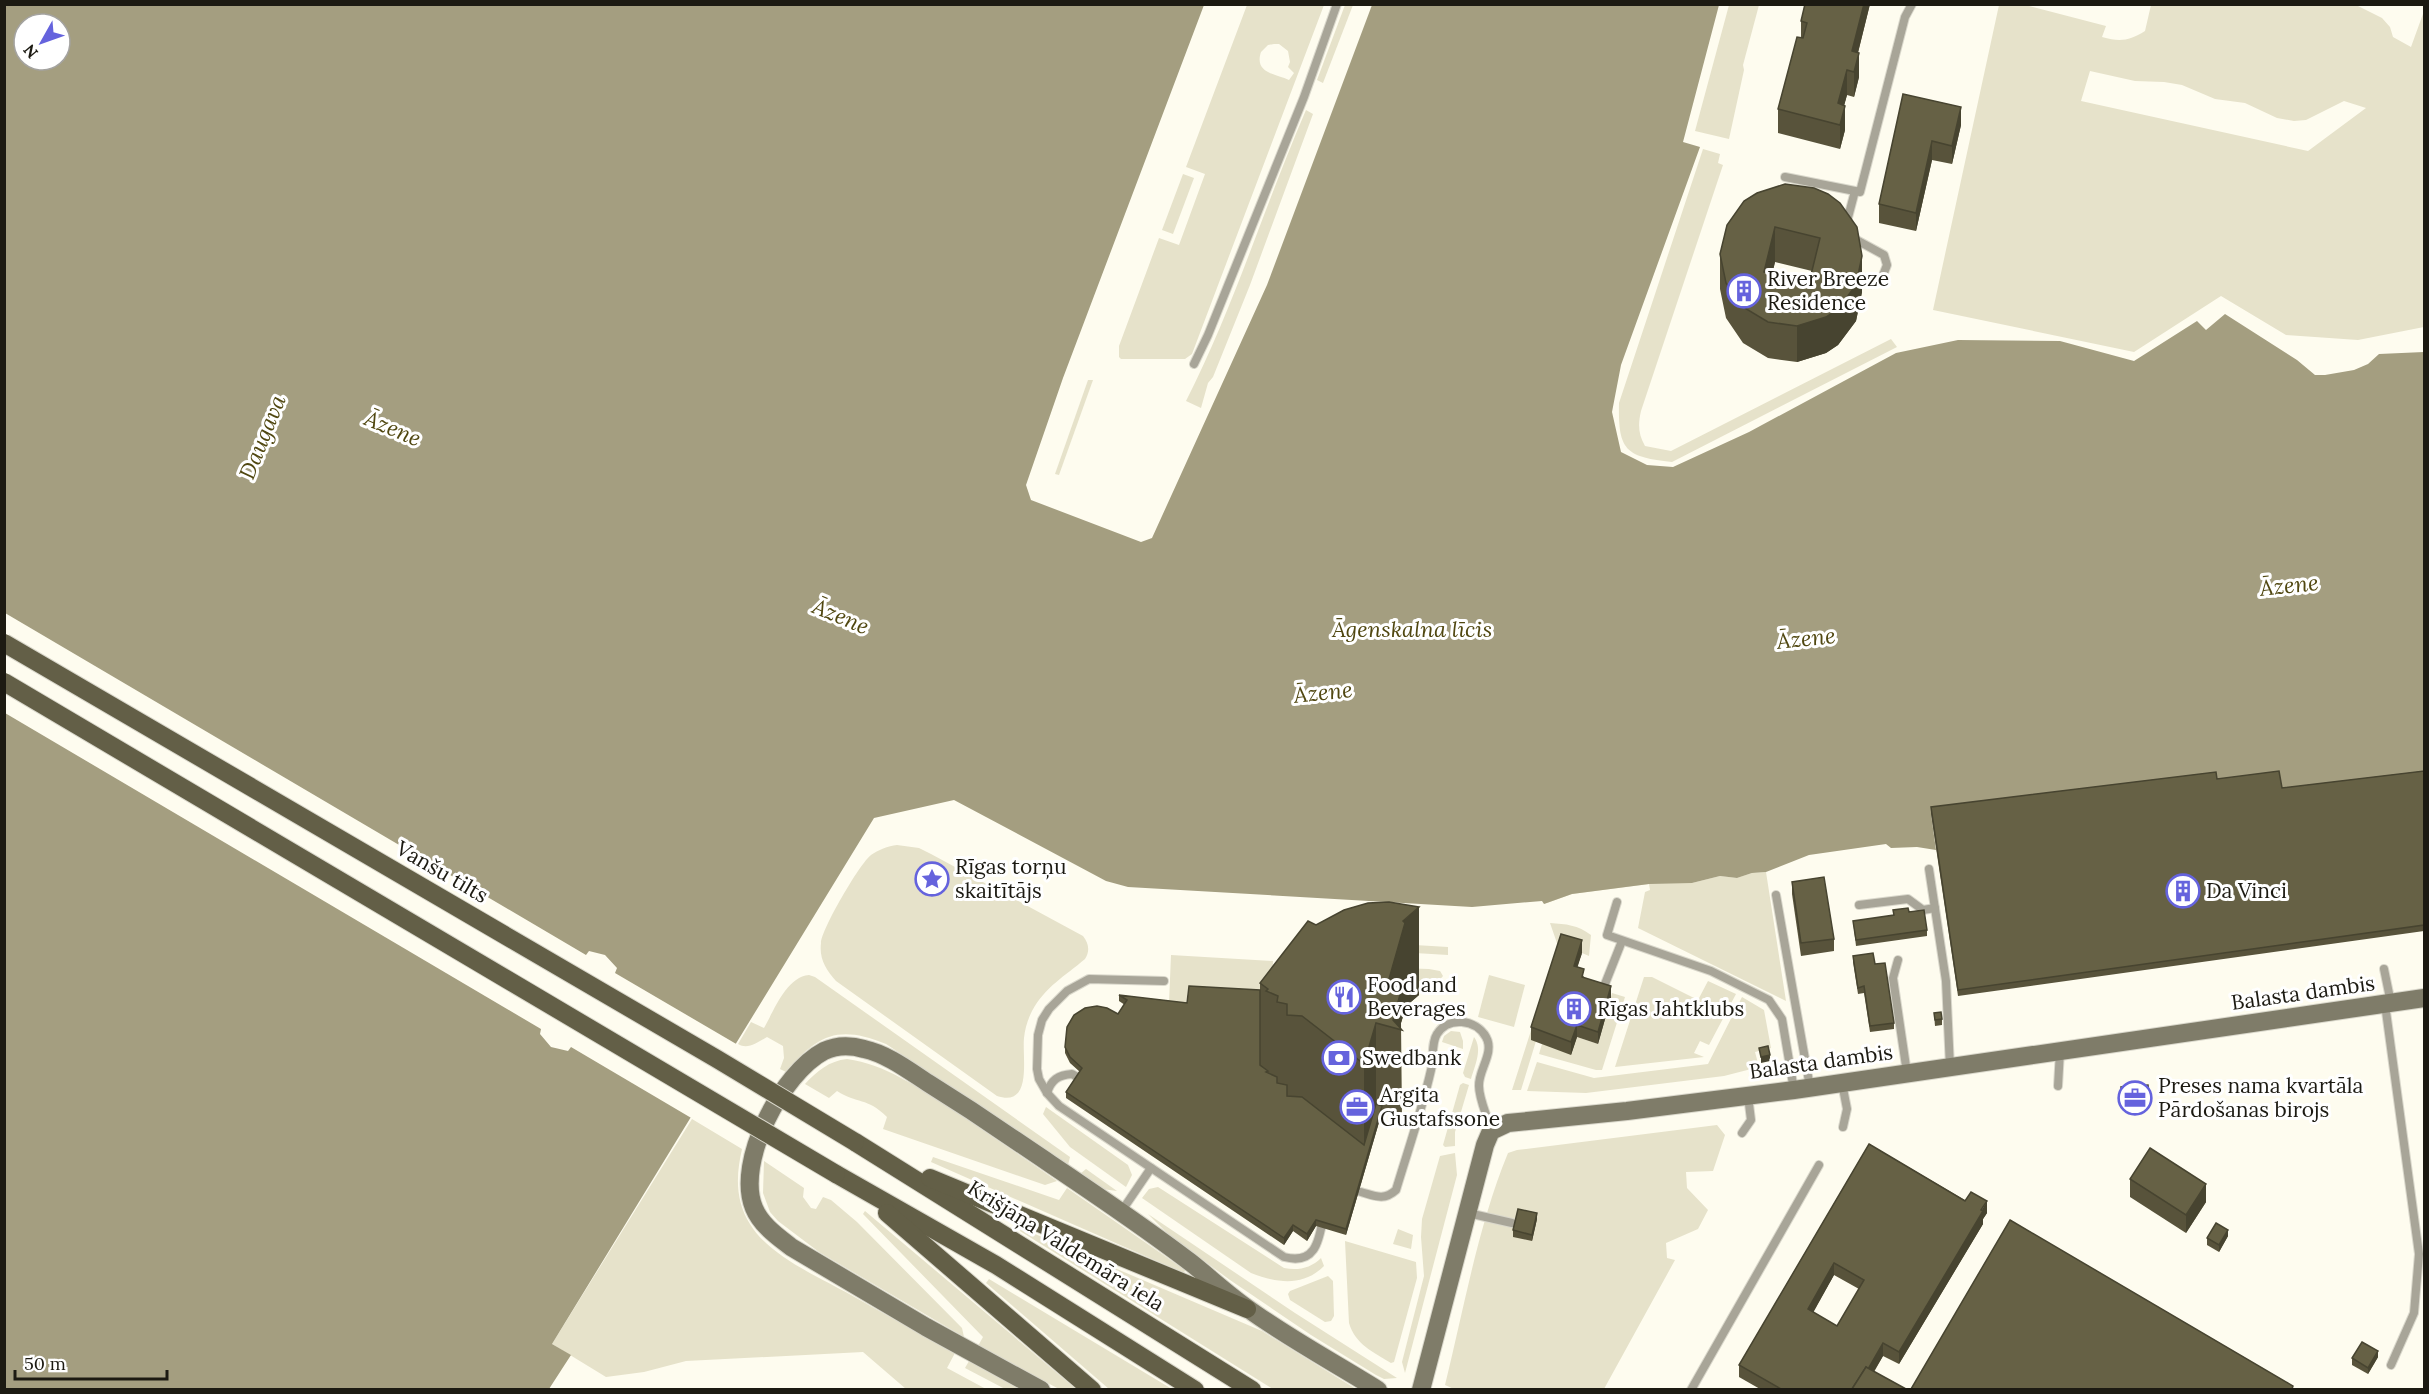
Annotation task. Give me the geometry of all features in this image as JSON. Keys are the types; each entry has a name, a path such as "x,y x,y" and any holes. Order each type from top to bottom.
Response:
{"main road":[{"name":"Vanšu tilts","path":"4,643 855,1142"},
{"path":"4,682 856,1186 996,1265 1195,1389"},
{"name":"Krišjāņa Valdemāra iela","path":"855,1142 1252,1389"},
{"path":"879,1156 1247,1309"},
{"path":"856,1186 1092,1389"}],"street":[{"name":"Balasta dambis","path":"1491,1131 1508,1123 1627,1112 1802,1089 2424,998"},
{"path":"1041,1389 872,1296 791,1247 772,1233 754,1208 750,1194 751,1161 760,1135 778,1100 792,1080 815,1057 836,1047 865,1049 900,1065 983,1118 1121,1213 1190,1262 1247,1309 1378,1389"},
{"path":"1421,1389 1485,1145 1491,1131"}],"lane":[{"path":"1194,364 1208,335 1299,108 1337,4"},
{"path":"1785,177 1860,192 1905,17 1912,4"},
{"path":"1855,191 1846,231 1860,243 1884,255 1887,265 1881,278"},
{"path":"1929,869 1946,981 1950,1066"},
{"path":"1776,895 1802,1089"},
{"path":"1859,905 1908,899 1923,910 1935,908"},
{"path":"1617,902 1607,935 1712,971 1769,1000 1782,1019 1802,1089"},
{"path":"1605,984 1622,940"},
{"path":"1898,960 1893,978 1907,1073"},
{"path":"2384,969 2419,1254 2414,1313 2391,1365"},
{"path":"1164,981 1089,979 1066,991 1049,1009 1042,1020 1038,1035 1037,1069 1039,1079 1047,1093 1059,1106 1284,1257 1294,1260 1312,1252 1319,1242 1324,1208"},
{"path":"1361,1192 1378,1198 1389,1196 1396,1190 1432,1068 1435,1036 1443,1025 1455,1021 1469,1024 1481,1030 1487,1038 1490,1047 1479,1086 1491,1131"},
{"path":"2058,1086 2060,1051"},
{"path":"1047,1093 1054,1078 1072,1074 1079,1078"},
{"path":"1842,1083 1847,1109 1843,1126"},
{"path":"1742,1133 1751,1120 1748,1096"},
{"path":"1691,1389 1819,1165"},
{"path":"1121,1213 1151,1168"},
{"path":"1468,1213 1512,1223"},
{"path":"1314,1219 1322,1228"}],"shaded area":[{"path":"1247,5 1324,5 1192,354 1185,359 1121,359 1119,346 1159,238 1179,245 1205,174 1186,167","holes":["1279,44 1288,51 1290,62 1288,67 1294,73 1289,80 1267,72 1260,64 1261,52 1268,45"]},
{"path":"1345,5 1353,5 1323,83 1317,80"},
{"path":"1729,5 1759,5 1743,65 1744,70 1729,139 1695,131"},
{"path":"1999,5 2025,5 2106,26 2102,37 2119,40 2129,39 2145,31 2151,5 2356,5 2382,18 2390,27 2393,37 2411,47 2424,11 2424,327 2358,340 2286,335 2221,296 2134,352 1933,310","holes":["2090,71 2135,81 2182,85 2215,99 2245,103 2277,118 2294,121 2306,120 2344,101 2366,108 2308,151 2081,101"]},
{"path":"1306,110 1313,114 1250,285 1213,377 1208,383 1201,408 1186,401 1219,330"},
{"path":"1703,149 1720,154 1718,163 1723,165 1641,411 1639,429 1645,446 1671,451 1891,339 1897,347 1672,462 1656,460 1634,454 1623,441 1620,431 1619,403"},
{"path":"1183,174 1194,178 1173,234 1162,230"},
{"path":"1088,380 1093,380 1059,475 1055,474"},
{"path":"897,845 919,848 931,854 1083,936 1087,942 1088,950 1085,959 1049,988 1031,1014 1024,1038 1023,1079 1016,1095 1008,1098 997,1096 836,981 824,964 821,954 823,936 850,883 871,855 883,848"},
{"path":"1766,872 1786,1001 1638,928 1645,892 1650,890 1649,884 1572,894 1544,904 1553,874 1692,883 1720,876 1737,878 1752,873"},
{"path":"1550,923 1572,926 1591,935 1589,956 1582,953 1536,1041 1521,1090 1512,1090 1558,946"},
{"path":"1299,938 1448,947 1448,955 1298,946"},
{"path":"1171,955 1273,961 1272,991 1188,989 1186,1004 1169,1003"},
{"path":"1371,967 1429,969 1440,971 1443,976 1438,982 1368,978"},
{"path":"809,975 1070,1157 1068,1165 886,1044 854,1035 841,1034 830,1037 808,1049 786,1072 780,1069 784,1058 783,1046 767,1037 749,1046 738,1044 751,1022 764,1028 787,988 801,977"},
{"path":"1489,975 1525,985 1514,1027 1478,1017"},
{"path":"1644,977 1652,977 1698,1000 1708,981 1736,994 1709,1045 1700,1041 1694,1053 1704,1057 1615,1067"},
{"path":"1612,993 1625,997 1602,1070 1539,1054 1542,1044 1577,1037 1598,1044"},
{"path":"1742,997 1764,1010 1771,1048 1755,1052 1759,1067 1724,1076 1586,1093 1527,1091 1537,1062 1594,1078 1708,1064"},
{"path":"1451,1031 1460,1032 1463,1049 1442,1042 1444,1036"},
{"path":"1474,1037 1478,1052 1471,1079 1465,1077 1463,1073"},
{"path":"847,1059 888,1071 914,1085 1057,1181 1045,1185 883,1129 887,1117 874,1106 837,1091 829,1098 805,1084 824,1067"},
{"path":"1463,1083 1469,1085 1455,1132 1455,1146 1445,1147 1443,1145 1460,1085"},
{"path":"1046,1107 1128,1165 1132,1175 1126,1187 1070,1147 1043,1114"},
{"path":"692,1119 742,1149 738,1178 739,1197 745,1215 758,1236 782,1256 810,1273 955,1353 947,1368 986,1389 906,1389 863,1352 686,1361 644,1372 606,1377 552,1344"},
{"path":"1717,1125 1725,1135 1713,1171 1686,1172 1687,1188 1708,1210 1698,1229 1666,1243 1667,1258 1675,1260 1604,1389 1456,1390 1445,1385 1480,1238 1508,1153"},
{"path":"1455,1153 1457,1175 1405,1373 1402,1362 1424,1276 1422,1219 1440,1156"},
{"path":"933,1157 1059,1200 1067,1188 1185,1270 1184,1273 931,1162"},
{"path":"764,1161 804,1188 803,1197 811,1208 816,1209 823,1197 831,1200 857,1222 962,1328 964,1337 819,1252 778,1221 770,1212 763,1193"},
{"path":"1086,1169 1117,1191 1102,1189 1080,1174"},
{"path":"1158,1187 1284,1268 1304,1268 1321,1258 1324,1266 1307,1277 1289,1281 1270,1279 1251,1273 1142,1198 1149,1189"},
{"path":"865,1211 1076,1389 1059,1389 978,1346 983,1337 863,1214"},
{"path":"1148,1214 1295,1313 1397,1378 1384,1379 1376,1375 1311,1335 1170,1236"},
{"path":"1021,1228 1262,1331 1356,1389 1273,1389 1020,1231"},
{"path":"1398,1229 1413,1235 1411,1249 1393,1244"},
{"path":"1345,1241 1416,1262 1417,1278 1394,1362 1391,1363 1360,1342 1349,1323"},
{"path":"1328,1276 1333,1281 1334,1316 1331,1321 1325,1322 1290,1300 1288,1294 1290,1291"},
{"path":"989,1279 1172,1389 1109,1389 986,1283"},
{"path":"969,1361 1020,1389 1005,1389 965,1368"}],"water":[{"path":"5,5 1204,5 1063,378 1026,485 1031,500 1141,542 1152,538 1267,285 1372,5 1719,5 1683,142 1700,147 1621,365 1612,412 1621,452 1647,465 1673,467 1749,432 1896,353 1958,340 2060,341 2134,361 2197,321 2206,330 2225,314 2297,360 2315,375 2354,370 2368,364 2379,354 2424,352 2424,773 2282,794 1931,814 1936,850 1917,847 1891,848 1886,844 1809,855 1766,872 1752,873 1737,878 1720,876 1692,883 1649,884 1572,894 1544,904 1542,901 1472,907 1128,887 1106,881 954,800 874,818 552,1344 571,1355 549,1389 5,1390"}],"pier":[{"path":"5,613 586,955 589,951 605,955 617,968 615,973 738,1045 693,1119 571,1047 568,1051 551,1047 540,1034 541,1029 5,713"}],"building":[{"path":"1805,4 1864,4 1852,51 1859,53 1854,72 1847,70 1838,103 1845,106 1840,125 1778,109 1797,37 1803,38 1807,23 1801,21"},
{"path":"1903,94 1961,107 1952,146 1932,141 1916,213 1879,204"},
{"path":"1785,184 1814,188 1840,203 1857,227 1862,256 1856,285 1838,309 1826,317 1797,326 1768,322 1743,307 1726,283 1720,254 1727,225 1744,201 1757,193","holes":["1775,227 1820,238 1809,283 1764,272"]},
{"name":"Da Vinci","path":"2279,771 2282,788 2424,771 2424,925 1958,990 1931,807 2216,772 2217,779"},
{"path":"1824,877 1834,939 1801,943 1792,882"},
{"path":"1389,902 1419,907 1403,921 1405,923 1387,986 1401,991 1393,1020 1402,1030 1376,1023 1364,1064 1302,1016 1287,1015 1287,1004 1277,1002 1278,996 1266,991 1268,989 1260,983 1308,921 1316,925 1344,910 1368,903"},
{"path":"1908,908 1909,912 1924,910 1927,930 1856,940 1853,921 1894,915 1893,910"},
{"name":"Rīgas Jahtklubs","path":"1561,934 1582,940 1574,966 1584,969 1582,977 1611,986 1598,1032 1577,1025 1571,1042 1531,1027"},
{"path":"1873,953 1875,964 1885,963 1894,1023 1870,1026 1864,986 1858,988 1853,956"},
{"path":"1189,986 1260,990 1260,1065 1268,1071 1266,1072 1277,1077 1277,1083 1287,1085 1287,1096 1302,1097 1364,1145 1376,1104 1382,1106 1346,1229 1316,1220 1307,1234 1293,1225 1284,1238 1066,1092 1082,1068 1070,1057 1065,1047 1067,1027 1074,1015 1085,1008 1097,1006 1118,1014 1127,1000 1119,995 1187,1003"},
{"path":"1941,1012 1942,1019 1935,1020 1934,1013"},
{"path":"1768,1046 1770,1055 1761,1057 1759,1048"},
{"path":"2148,1085 2149,1097 2122,1099 2121,1087"},
{"path":"1869,1144 1965,1201 1971,1192 1987,1201 1899,1352 1883,1343 1868,1369 1866,1367 1852,1389 1781,1389 1739,1365","holes":["1834,1263 1864,1280 1837,1326 1808,1309"]},
{"path":"2150,1148 2206,1184 2186,1215 2130,1179"},
{"path":"1518,1209 1537,1213 1532,1235 1513,1230"},
{"path":"2010,1220 2293,1386 2292,1389 1911,1389"},
{"path":"2216,1223 2228,1230 2219,1245 2207,1238"},
{"path":"2362,1342 2378,1351 2368,1368 2352,1358"},
{"path":"1866,1367 1906,1389 1852,1389"}],"place":[{"name":"River Breeze Residence","path":"1744,291"},
{"name":"Rīgas torņu skaitītājs","path":"932,879"},
{"name":"Da Vinci","path":"2183,891"},
{"name":"Food and Beverages","path":"1344,997"},
{"name":"Rīgas Jahtklubs","path":"1574,1009"},
{"name":"Swedbank","path":"1339,1058"},
{"name":"Preses nama kvartāla Pārdošanas birojs","path":"2135,1098"},
{"name":"Argita Gustafssone","path":"1357,1107"}],"water label":[{"name":"Āzene","path":"393,428"},
{"name":"Daugava","path":"262,437"},
{"name":"Āzene","path":"2289,585"},
{"name":"Āzene","path":"841,616"},
{"name":"Āgenskalna līcis","path":"1412,629"},
{"name":"Āzene","path":"1806,638"},
{"name":"Āzene","path":"1323,692"}]}
